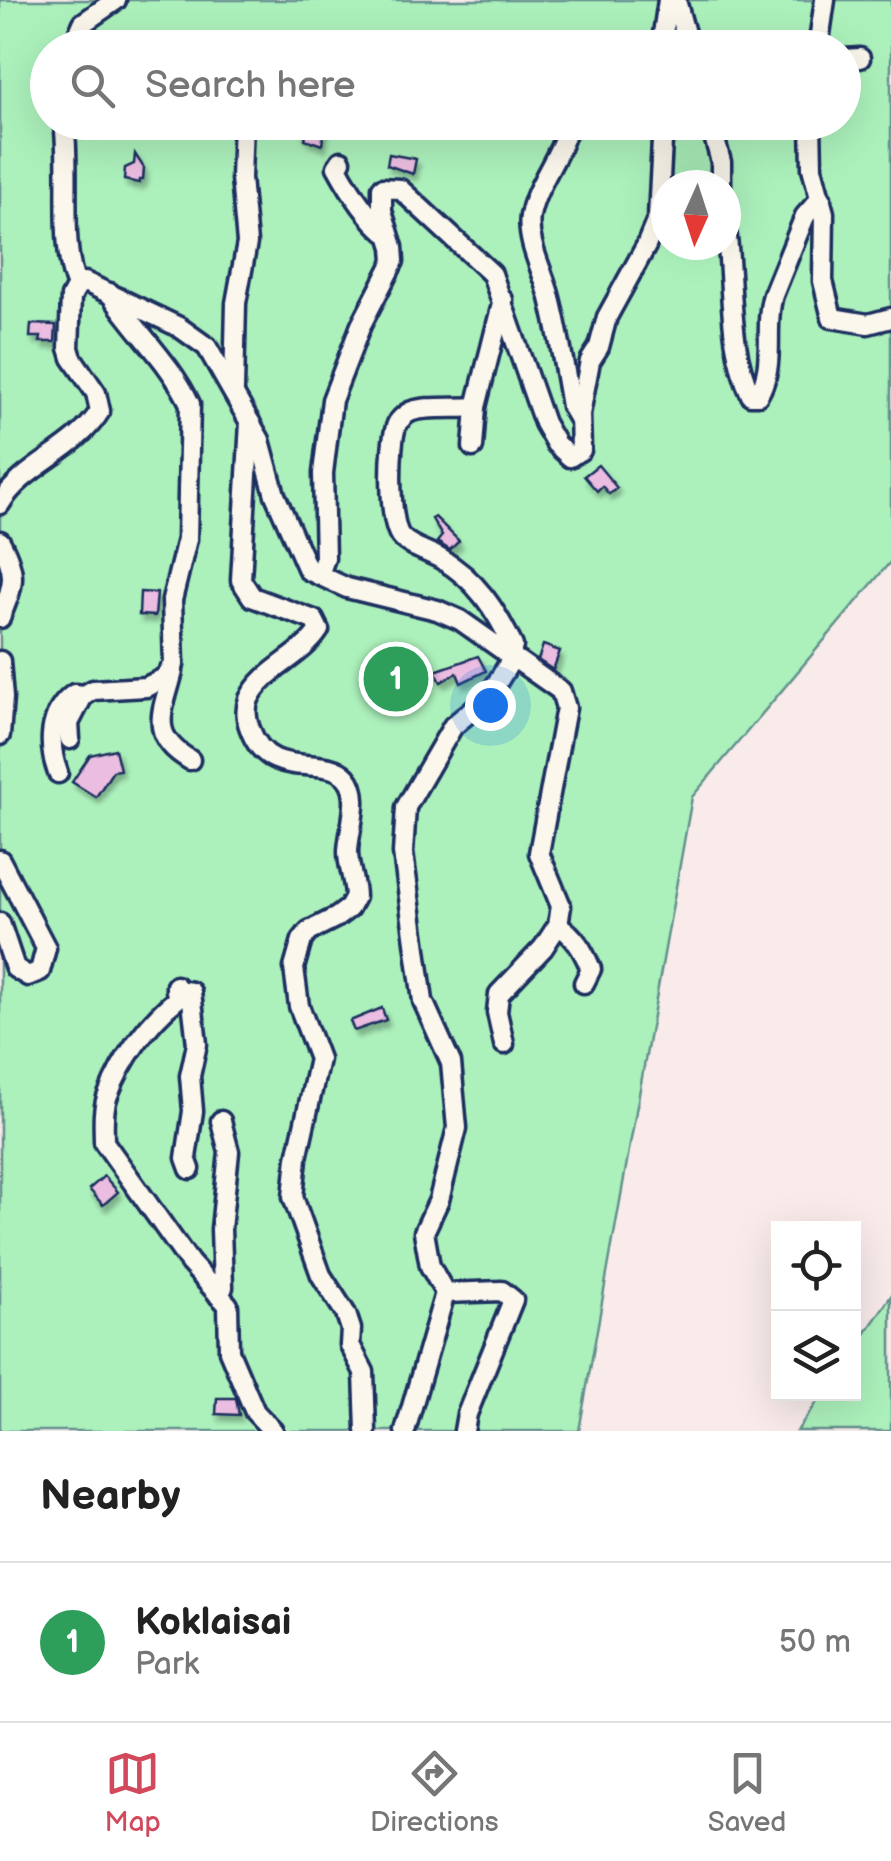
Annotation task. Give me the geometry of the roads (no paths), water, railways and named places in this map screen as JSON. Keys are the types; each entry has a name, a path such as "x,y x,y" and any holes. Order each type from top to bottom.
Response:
{"street":[{"path":"81,30 84,23 116,0"},
{"path":"664,30 668,0"},
{"path":"676,0 684,30"},
{"path":"821,30 825,0"},
{"path":"0,504 18,480 72,442 100,411 96,393 69,348 76,286 68,267 64,140"},
{"path":"234,390 236,303 247,244 241,178 243,140"},
{"path":"565,140 529,219 551,301 571,406 580,423"},
{"path":"319,576 325,558 323,473 332,400 362,324 394,262 382,188 400,189 492,274 544,423 556,444 570,457 581,450 584,383 590,362 607,318 658,218 661,140"},
{"path":"715,140 721,170"},
{"path":"811,140 812,168 824,214 823,281 832,318 868,324 891,318"},
{"path":"341,161 337,167 344,180 376,224 389,235"},
{"path":"729,260 737,348 745,382 751,395 758,394 769,356 773,295 805,216 821,198"},
{"path":"76,286 86,282 197,337 234,390 250,421 308,570 347,588 437,610 460,620 562,692 566,708 539,853 561,906 558,925 543,948 500,994 497,1012 504,1044"},
{"path":"110,293 182,386 190,404 187,539 172,600 174,665 161,715 162,734 190,760"},
{"path":"473,447 476,407 503,300"},
{"path":"406,1431 445,1293 430,1266 424,1232 439,1200 458,1128 451,1064 423,1001 403,853 406,807 453,726 488,696 508,665 512,646 466,574 403,540 395,528 391,511 397,423 418,409 476,407"},
{"path":"250,421 241,580 252,598 314,620 319,630 310,644 266,676 249,699 245,716 267,756 337,772 347,778 353,791 348,854 355,897 338,917 309,931 302,940 294,968 298,1006 320,1059 297,1158 293,1197 321,1276 346,1314 350,1345 364,1372 366,1431"},
{"path":"0,541 10,560 14,582 0,618"},
{"path":"0,660 0,735"},
{"path":"70,739 68,724 92,690 146,686 164,678 174,665"},
{"path":"58,774 50,739 56,715 62,702 74,694 85,695"},
{"path":"0,860 46,948 40,971 28,976 14,968 0,923"},
{"path":"558,925 570,933 586,957 591,969 584,983"},
{"path":"190,1170 186,1158 194,1111 190,1076 196,1059 195,1007 192,992 176,988 177,999 162,1011 130,1051 108,1094 104,1142 159,1221 228,1305 229,1351 255,1412 273,1431"},
{"path":"219,1296 223,1286 221,1230 228,1152 221,1121"},
{"path":"445,1293 502,1291 513,1300 467,1414 464,1431"}],"place":[{"name":"Koklaisai","path":"396,679"}]}
